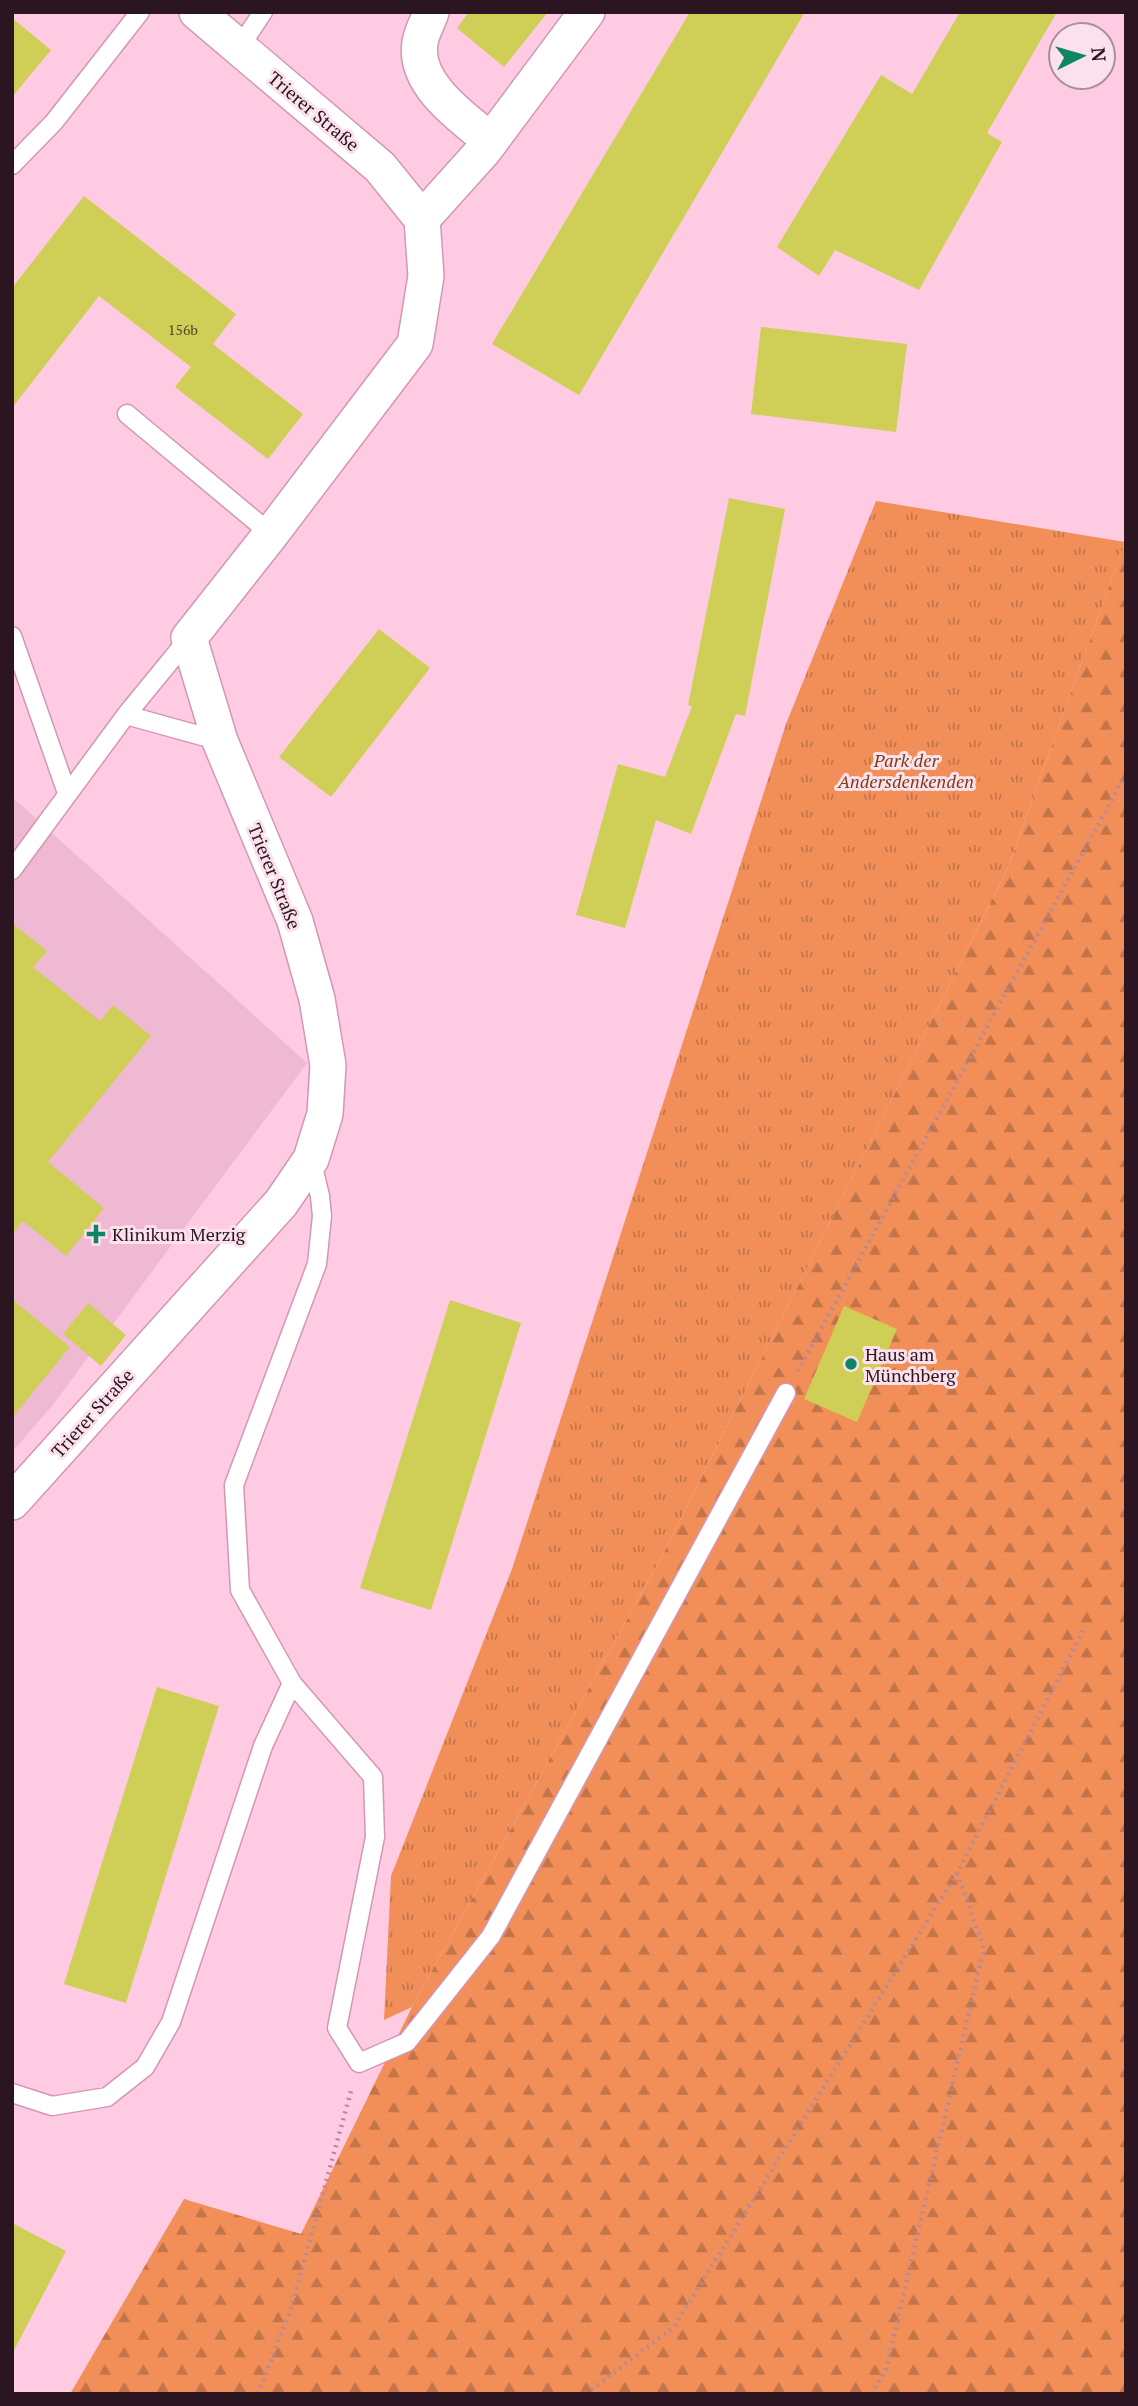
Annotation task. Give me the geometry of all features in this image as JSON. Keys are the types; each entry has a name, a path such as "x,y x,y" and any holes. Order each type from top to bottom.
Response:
{"street":[{"name":"Trierer Straße","path":"197,12 380,167 422,219"},
{"path":"431,12 419,44 422,71 448,106 491,141"},
{"path":"189,638 415,344 426,276 422,219 491,141 587,12"},
{"name":"Trierer Straße","path":"12,1502 281,1203 311,1159 326,1114 328,1065 317,999 295,921 220,741 189,638"}],"lane":[{"path":"12,165 54,122 139,12"},
{"path":"239,48 264,12"},
{"path":"127,414 271,534"},
{"path":"12,636 67,793"},
{"path":"12,870 126,715 189,638"},
{"path":"126,715 220,741"},
{"path":"311,1159 320,1196 317,1264 234,1485 240,1590 292,1683 373,1777 375,1837 337,2028 359,2063 407,2042 491,1936 786,1393"},
{"path":"12,2093 52,2106 107,2097 145,2067 171,2022 262,1746 292,1683"}],"path":[{"path":"786,1393 1126,774"},
{"path":"586,2394 674,2327 957,1873 1085,1627"},
{"path":"872,2394 886,2370 984,1948 957,1873"},
{"path":"258,2394 290,2309 359,2063"}],"shaded area":[{"name":"Klinikum Merzig","path":"12,797 307,1063 52,1406 12,1452"}],"green space":[{"name":"Park der Andersdenkenden","path":"876,501 1125,542 1007,870 662,1556 412,2007 384,2020 391,1876 512,1569 786,724"},
{"path":"1126,539 1126,2394 70,2394 184,2199 301,2234 412,2007 662,1556 1007,870"}],"building":[{"path":"469,12 548,12 504,67 457,28"},
{"path":"690,12 805,12 579,395 492,344"},
{"path":"960,12 1057,12 1052,21 1047,21 1047,29 987,133 1002,142 919,290 835,250 819,276 777,247 881,75 912,94"},
{"path":"12,18 51,50 12,97"},
{"path":"84,196 236,314 213,344 303,414 268,459 175,387 191,367 99,296 12,408 12,288"},
{"path":"761,327 907,344 896,432 751,414"},
{"path":"729,498 785,509 745,716 736,714 691,834 656,820 625,928 576,915 618,764 665,777 692,706 688,705"},
{"path":"379,629 430,668 331,797 279,757"},
{"path":"12,923 47,951 33,967 100,1021 113,1005 151,1036 48,1162 104,1208 66,1256 23,1221 12,1234"},
{"path":"12,1299 70,1347 12,1418"},
{"path":"450,1300 521,1323 431,1610 360,1588"},
{"path":"88,1303 126,1335 101,1366 63,1334"},
{"name":"Haus am Münchberg","path":"844,1306 897,1329 857,1422 804,1399"},
{"path":"157,1687 219,1706 126,2003 64,1984"},
{"path":"12,2223 66,2251 12,2354"}],"place":[{"name":"Klinikum Merzig","path":"96,1234"},
{"name":"Haus am Münchberg","path":"851,1364"}]}
